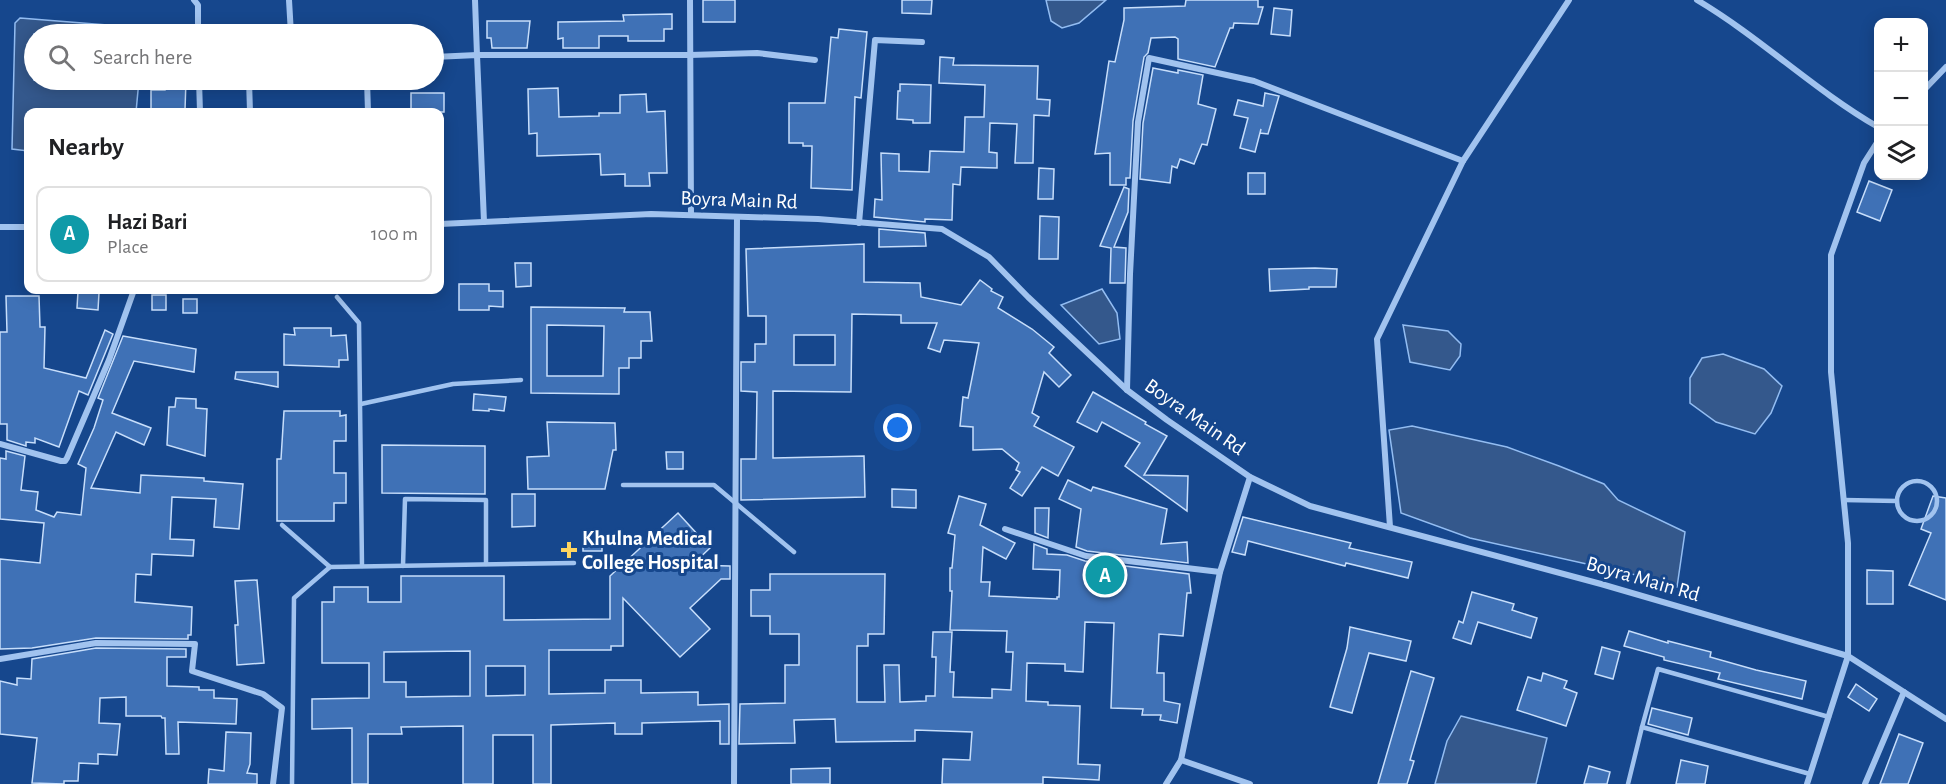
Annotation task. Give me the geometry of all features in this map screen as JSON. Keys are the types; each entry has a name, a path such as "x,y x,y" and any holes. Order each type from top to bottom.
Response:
{"street":[{"path":"194,0 198,5 198,24"},
{"path":"289,0 290,24"},
{"path":"475,0 484,222"},
{"path":"690,0 692,215"},
{"path":"1390,527 1377,339 1463,161 1569,0"},
{"path":"1697,0 1728,18 1851,111 1876,126"},
{"path":"859,223 875,40 922,42"},
{"path":"444,57 757,53 815,60"},
{"path":"1127,390 1138,122 1149,58 1254,81 1463,161"},
{"path":"1928,85 1946,67"},
{"path":"200,90 200,108"},
{"path":"249,90 250,108"},
{"path":"367,90 368,108"},
{"path":"1807,784 1848,656 1848,543 1831,372 1831,255 1864,163 1874,147"},
{"name":"Boyra Main Rd","path":"444,224 651,214 942,229 989,257 1127,390 1250,477 1310,506 1602,584 1848,656 1946,719"},
{"path":"734,784 737,217"},
{"path":"0,226 24,227"},
{"path":"0,444 65,461 109,360 133,294"},
{"path":"1166,784 1181,760 1220,572 1250,477"},
{"path":"1005,529 1086,556 1220,572"},
{"path":"0,659 96,643 195,644 192,671 263,694 282,708 273,784"},
{"path":"1865,784 1904,692"},
{"path":"1181,760 1250,784"}],"lane":[{"path":"337,297 359,323 362,566"},
{"path":"361,404 453,384 521,380"},
{"path":"1912,482 1925,483 1931,487 1937,498 1935,511 1930,517 1918,521 1912,521 1901,513 1897,501 1901,489 1912,482"},
{"path":"623,485 714,485 794,552"},
{"path":"403,566 405,499 486,500 486,564"},
{"path":"1844,500 1897,501"},
{"path":"282,525 330,567"},
{"path":"292,784 294,598 330,567 574,563"},
{"path":"1628,784 1658,669 1829,717"},
{"path":"1642,727 1810,774"}],"water":[{"path":"1046,0 1106,0 1079,23 1062,28 1051,21"},
{"path":"20,18 94,24 24,24 24,90 138,90 136,108 24,108 24,150 12,149 15,23"},
{"path":"1102,289 1117,313 1120,339 1099,344 1061,305"},
{"path":"1403,325 1448,331 1461,344 1460,356 1450,370 1410,362"},
{"path":"1723,354 1764,369 1782,386 1771,413 1755,434 1716,422 1690,403 1690,378 1702,358"},
{"path":"1412,426 1507,447 1559,466 1604,484 1618,500 1685,532 1677,587 1636,575 1470,538 1401,513 1389,430"},
{"path":"1461,716 1547,738 1536,784 1435,784 1447,741"}],"building":[{"path":"703,0 735,0 735,22 703,22"},
{"path":"902,0 932,0 931,14 902,13"},
{"path":"1186,0 1258,0 1258,7 1263,7 1258,24 1234,23 1233,28 1230,28 1215,67 1178,59 1178,39 1175,37 1151,38 1148,53 1144,57 1133,121 1130,178 1126,178 1126,185 1110,185 1110,153 1095,154 1109,61 1115,62 1124,20 1124,8 1185,6"},
{"path":"1274,8 1292,10 1290,36 1271,34"},
{"path":"672,14 672,29 664,29 664,41 628,41 628,36 599,36 599,48 563,48 563,38 558,39 558,22 624,21 623,15"},
{"path":"487,21 530,21 527,48 492,48 491,38 487,38"},
{"path":"839,29 867,32 861,98 855,97 852,190 811,188 812,146 803,146 803,143 789,143 789,103 825,103 831,37 838,38"},
{"path":"940,57 954,58 953,65 1038,66 1037,99 1050,100 1049,116 1034,115 1033,163 1015,163 1017,124 990,123 989,152 997,153 997,168 961,167 960,185 953,184 952,220 925,219 925,222 874,217 875,199 882,200 881,153 899,154 899,171 929,172 930,151 964,152 965,117 984,117 985,85 939,83"},
{"path":"1153,68 1203,75 1198,104 1216,109 1207,145 1202,144 1194,164 1180,159 1177,168 1172,166 1170,183 1140,179 1143,123"},
{"path":"900,84 931,85 930,123 913,123 913,120 897,119"},
{"path":"558,88 559,117 620,113 620,95 646,94 647,112 665,111 667,173 649,173 650,186 625,186 625,174 601,175 600,154 537,156 537,133 529,134 528,89"},
{"path":"151,90 186,90 185,108 151,108"},
{"path":"411,93 444,93 444,108 411,108"},
{"path":"1265,93 1279,96 1268,134 1260,133 1261,129 1255,152 1240,148 1248,118 1234,115 1238,100 1263,106"},
{"path":"1039,168 1054,169 1053,199 1038,199"},
{"path":"1248,173 1265,173 1265,194 1248,194"},
{"path":"1869,181 1892,190 1880,221 1857,212"},
{"path":"1124,187 1129,189 1128,212 1114,247 1126,248 1125,283 1110,283 1111,248 1100,246"},
{"path":"1040,216 1059,217 1058,259 1039,259"},
{"path":"879,229 925,233 926,246 879,247"},
{"path":"864,244 864,282 920,283 921,297 961,305 980,280 992,289 991,291 1003,297 998,308 1032,329 1054,347 1049,353 1071,375 1059,387 1044,372 1032,413 1039,417 1034,426 1074,447 1058,476 1042,467 1022,496 1010,488 1020,472 1016,470 1019,463 1002,449 973,450 973,427 960,426 963,397 968,398 979,343 944,340 940,352 928,348 937,323 901,323 901,315 852,314 851,392 773,391 773,458 864,456 865,497 741,500 741,459 756,459 757,392 741,391 741,362 755,362 755,344 766,344 766,316 748,316 746,249","holes":["794,335 835,335 835,365 794,365"]},
{"path":"515,263 531,263 531,286 516,287"},
{"path":"1269,269 1337,269 1336,287 1270,291"},
{"path":"459,284 489,284 489,291 503,291 503,307 489,306 489,310 459,310"},
{"path":"78,294 99,294 98,310 77,308"},
{"path":"152,295 166,295 166,310 152,310"},
{"path":"6,296 39,296 40,327 45,327 44,368 86,378 105,330 113,334 88,395 79,391 59,447 35,438 35,443 26,442 26,446 7,440 7,424 0,424 0,332 7,332"},
{"path":"183,299 197,299 197,313 183,313"},
{"path":"531,307 625,308 624,312 650,312 652,341 641,341 641,358 629,358 629,368 619,368 619,394 531,393","holes":["547,325 604,326 603,376 547,376"]},
{"path":"294,328 331,328 331,336 346,335 348,360 339,360 339,367 284,365 284,334 295,335"},
{"path":"123,336 196,349 194,372 134,361 112,413 151,428 144,445 116,432 91,488 140,493 141,475 204,478 204,481 243,484 239,529 214,527 216,499 172,497 170,539 194,540 193,556 152,554 151,575 136,574 135,602 192,607 191,635 188,635 188,639 96,638 32,648 0,649 0,559 40,563 44,523 0,519 0,458 6,459 6,451 25,456 21,490 38,492 36,510 54,517 57,512 81,515 86,468 78,464 94,428 103,400 98,398"},
{"path":"236,372 278,372 278,387 235,379"},
{"path":"1093,392 1167,436 1144,475 1188,476 1187,511 1125,466 1140,443 1102,422 1097,432 1077,422"},
{"path":"474,394 506,397 504,411 473,410"},
{"path":"176,398 196,399 196,408 207,409 205,456 167,445 169,407 175,407"},
{"path":"284,411 340,411 340,416 346,415 346,441 334,441 334,473 346,473 346,503 334,503 334,521 277,521 277,459 281,459"},
{"path":"547,422 615,423 616,450 613,450 605,489 528,489 527,457 549,456"},
{"path":"382,445 485,446 485,494 382,493"},
{"path":"666,452 683,452 683,469 667,469"},
{"path":"1068,480 1091,491 1093,487 1167,509 1161,544 1187,542 1188,563 1087,551 1076,547 1081,509 1059,499"},
{"path":"892,489 916,490 916,508 892,507"},
{"path":"512,494 535,494 535,526 512,527"},
{"path":"959,496 986,504 980,525 1015,543 1006,559 983,547 981,582 990,582 989,596 1057,599 1059,597 1060,570 1033,569 1034,544 1047,549 1047,554 1189,574 1191,593 1187,593 1183,636 1159,634 1157,673 1164,673 1164,701 1180,704 1177,723 1160,720 1161,715 1142,715 1143,709 1111,708 1114,623 1085,622 1083,672 1065,671 1065,664 1027,663 1026,701 1048,702 1048,705 1080,706 1078,764 1100,765 1099,780 1043,777 1043,784 942,784 943,759 970,760 972,732 915,730 915,741 836,742 835,719 794,720 795,743 739,744 740,704 785,703 785,665 799,665 799,634 770,634 770,616 751,616 751,590 770,590 770,574 885,574 884,634 868,634 868,646 857,646 857,702 885,702 884,665 899,665 900,702 926,701 926,696 935,696 936,657 932,657 933,632 952,632 950,672 954,672 953,697 992,698 992,689 1011,690 1013,652 1006,652 1007,631 950,630 952,591 950,591 950,568 952,568 955,535 948,533"},
{"path":"1933,496 1946,498 1946,600 1909,585 1931,533 1921,529"},
{"path":"1035,508 1049,508 1048,538 1035,533"},
{"path":"678,513 710,548 692,565 730,566 730,579 721,579 690,608 710,629 680,657 623,598 623,646 611,646 611,650 549,650 549,694 605,693 605,680 641,680 641,693 698,692 698,705 729,704 729,744 720,744 720,721 642,723 642,734 615,734 615,723 551,725 551,784 533,784 533,735 493,735 493,784 463,784 463,726 401,727 402,734 368,734 368,784 352,784 352,728 312,729 312,699 369,698 369,663 322,663 322,602 334,602 334,587 368,587 368,602 401,602 401,576 504,576 504,620 610,619 610,576","holes":["470,651 470,696 406,697 406,682 384,682 384,652","486,666 525,666 525,695 486,696"]},
{"path":"1243,517 1351,543 1349,548 1412,562 1408,578 1346,563 1345,566 1248,541 1245,555 1232,552"},
{"path":"583,534 602,534 602,551 583,551"},
{"path":"1867,570 1893,571 1893,604 1867,604"},
{"path":"257,580 264,663 237,665 235,625 238,625 235,581"},
{"path":"1472,592 1514,604 1512,610 1537,618 1531,638 1478,622 1471,644 1453,638 1459,621 1463,623"},
{"path":"1350,627 1411,641 1406,661 1369,653 1352,713 1330,707 1347,648"},
{"path":"1629,631 1668,643 1668,641 1711,652 1710,657 1756,670 1806,681 1802,699 1718,679 1720,673 1664,660 1664,657 1624,646"},
{"path":"1602,647 1620,652 1613,679 1595,674"},
{"path":"96,648 186,649 186,657 167,657 167,686 199,687 199,690 214,690 214,698 237,699 236,724 178,722 179,754 166,754 165,718 126,716 126,697 100,698 99,723 120,724 117,755 98,754 98,764 79,763 78,781 64,781 64,784 32,783 37,738 0,734 0,681 17,685 17,678 31,679 32,659"},
{"path":"1411,671 1434,678 1410,760 1414,761 1407,784 1378,784"},
{"path":"1543,673 1567,681 1564,688 1577,693 1566,726 1517,710 1528,677 1541,681"},
{"path":"1856,684 1877,699 1869,711 1848,697"},
{"path":"1652,708 1692,718 1688,735 1648,724"},
{"path":"226,732 251,733 250,764 247,773 257,774 257,784 208,784 209,769 224,771"},
{"path":"1899,734 1923,743 1908,784 1880,784"},
{"path":"1681,760 1708,766 1705,784 1676,784"},
{"path":"1589,766 1610,772 1607,784 1584,784"},
{"path":"830,768 830,784 791,784 791,769"}],"place":[{"name":"Khulna Medical College Hospital","path":"569,550"},
{"name":"Hazi Bari","path":"1105,575"}]}
